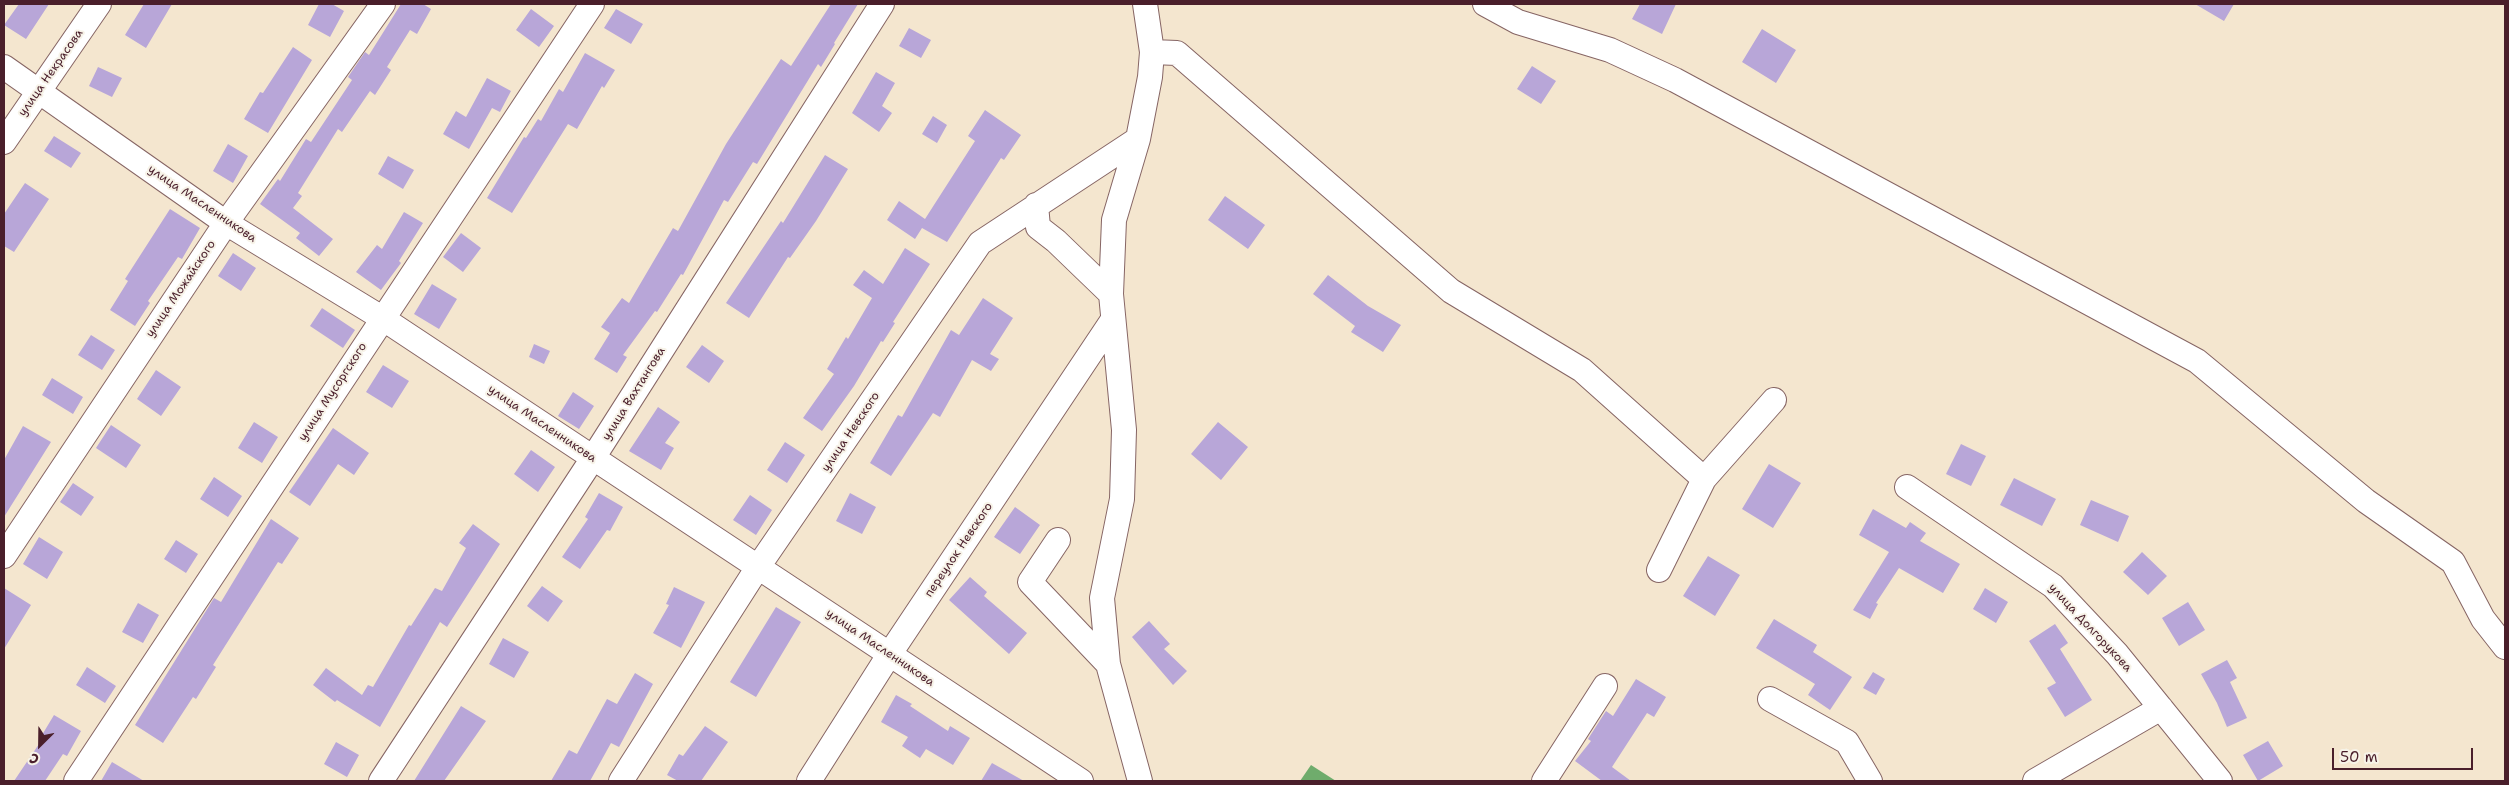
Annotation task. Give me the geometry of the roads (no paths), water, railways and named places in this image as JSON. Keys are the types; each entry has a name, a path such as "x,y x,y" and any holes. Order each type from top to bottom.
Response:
{"street":[{"name":"улица Некрасова","path":"4,142 99,4"},
{"name":"улица Можайского","path":"4,556 226,223 383,4"},
{"name":"улица Мусоргского","path":"76,781 592,4"},
{"name":"улица Вахтангова","path":"381,781 593,458 882,4"},
{"path":"1140,781 1108,664 1102,598 1122,499 1124,430 1112,321 1111,294 1114,220 1138,139 1150,77 1152,52 1145,4"},
{"path":"1485,4 1518,22 1610,50 1675,80 2197,361 2366,501 2453,562 2483,619 2505,647"},
{"path":"1152,52 1177,53 1451,291 1582,370 1704,479"},
{"name":"улица Масленникова","path":"4,67 226,223 382,318 1081,781"},
{"name":"улица Невского","path":"621,781 758,567 980,243 1138,139"},
{"path":"1036,205 1038,227 1056,241 1111,294"},
{"name":"переулок Невского","path":"809,781 889,655 1112,321"},
{"path":"1659,570 1704,479 1774,400"},
{"name":"улица Долгорукова","path":"1907,487 2053,586 2117,654 2220,781"},
{"path":"1058,540 1030,582 1108,664"},
{"path":"1544,781 1605,686"},
{"path":"1770,699 1847,742 1870,781"},
{"path":"2035,781 2160,708"}]}
